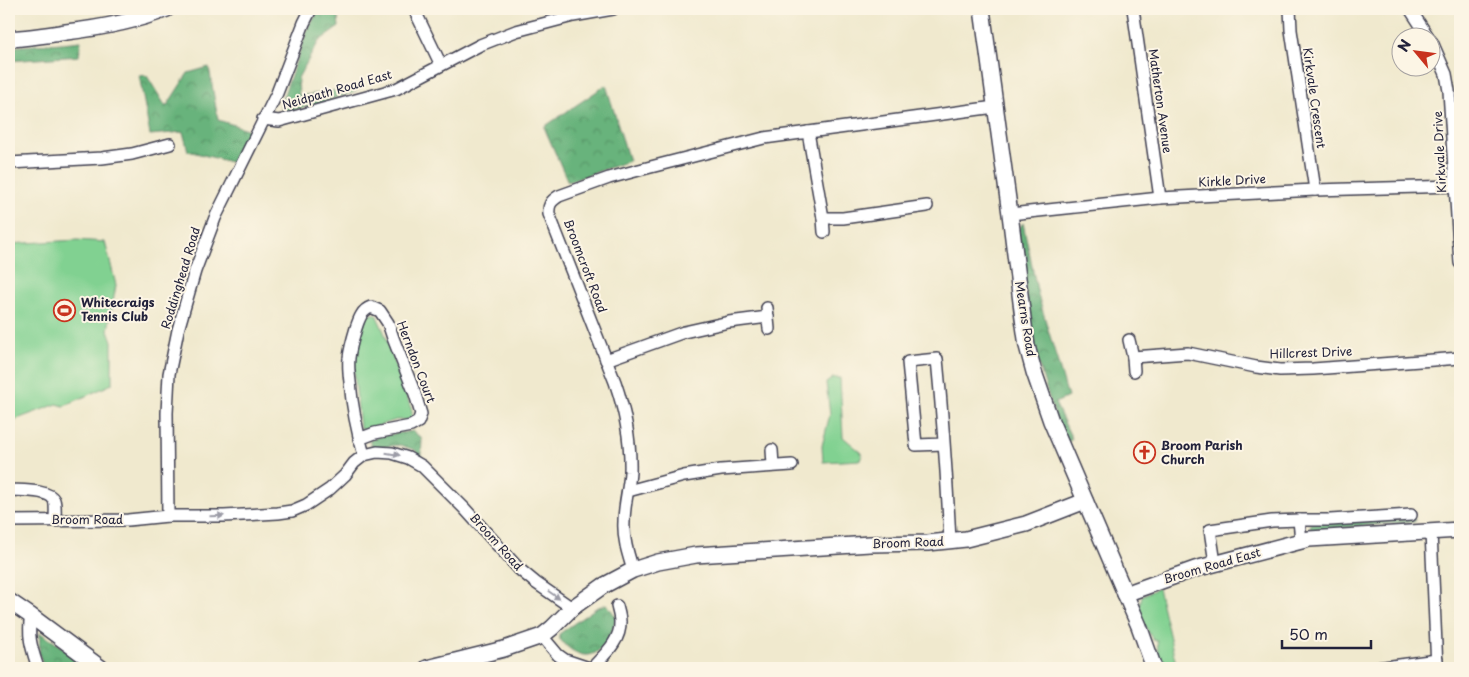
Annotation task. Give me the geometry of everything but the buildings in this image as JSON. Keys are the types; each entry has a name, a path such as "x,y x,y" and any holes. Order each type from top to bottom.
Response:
{"street":[{"path":"9,39 117,25 167,9"},
{"name":"Roddinghead Road","path":"168,516 167,413 169,374 178,330 202,250 215,218 277,93 311,9"},
{"path":"414,9 441,65"},
{"name":"Neidpath Road East","path":"263,119 279,121 396,89 480,45 516,31 573,16 614,9"},
{"name":"Mearns Road","path":"982,9 1027,346 1051,422 1125,594 1154,668"},
{"name":"Matherton Avenue","path":"1133,9 1160,198"},
{"name":"Kirkvale Crescent","path":"1290,9 1291,30 1314,190"},
{"path":"1410,9 1422,28"},
{"name":"Kirkvale Drive","path":"1442,65 1449,91 1457,154 1455,186 1460,263"},
{"name":"Broomcroft Road","path":"633,570 627,553 623,523 630,460 627,423 622,403 550,214 548,207 552,200 609,178 764,138 995,107"},
{"path":"808,132 824,232"},
{"path":"9,163 110,157 151,150 170,144"},
{"name":"Kirkle Drive","path":"1010,214 1160,198 1314,190 1455,186"},
{"path":"823,218 843,218 927,206"},
{"name":"Herndon Court","path":"359,439 375,433 411,426 418,422 421,414 388,323 380,311 371,307 365,309 358,321 348,360 351,401 359,439 364,455"},
{"path":"606,360 684,332 729,322 768,318"},
{"path":"1129,340 1134,371"},
{"name":"Hillcrest Drive","path":"1133,356 1188,353 1280,370 1460,358"},
{"path":"944,444 916,445 908,362 938,359 944,444 950,541"},
{"path":"772,450 773,466"},
{"name":"Broom Road","path":"9,521 128,520 168,516 224,516 292,511 306,506 330,489 364,455 377,452 392,453 408,458 422,466 464,508 518,569 572,608 603,586 633,570 658,562 696,554 870,544 928,543 975,538 1036,521 1084,501"},
{"path":"628,491 684,476 721,470 792,465"},
{"path":"9,490 41,492 49,495 54,501 55,520"},
{"path":"1215,563 1210,530 1272,521 1330,520 1411,514"},
{"path":"1299,520 1301,542"},
{"name":"Broom Road East","path":"1125,594 1215,563 1309,539 1460,530"},
{"path":"1377,668 1437,664 1430,532"},
{"path":"9,601 101,668"},
{"path":"542,636 558,655 565,660 590,668 610,649 616,640 620,624 617,606"},
{"path":"426,668 446,666 542,636 572,608"},
{"path":"31,616 30,640 38,668"}],"green space":[{"path":"319,9 337,9 339,27 319,41 298,78 299,96 365,85 353,93 294,110 282,111 280,105 307,31"},
{"path":"81,41 79,56 9,61 9,47"},
{"path":"209,67 218,120 250,130 234,163 188,151 183,132 150,135 139,75 147,76 166,107 188,73"},
{"path":"606,85 629,161 568,182 544,127"},
{"path":"1023,223 1038,295 1068,397 1055,403 1072,439 1068,442 1056,420 1033,346 1018,230"},
{"name":"Whitecraigs Tennis Club","path":"77,240 105,242 116,285 108,330 112,341 112,384 64,406 57,404 9,422 9,244"},
{"path":"376,314 384,332 412,411 412,417 409,420 396,420 365,430 360,428 353,361 361,325 365,316"},
{"path":"833,378 840,378 843,437 862,453 861,460 823,462 822,446 830,414 826,383"},
{"path":"413,431 422,439 421,459 415,450 400,445 373,448 369,441 380,436"},
{"path":"1415,519 1415,522 1312,530 1310,527 1311,523"},
{"path":"1158,588 1177,668 1160,668 1157,641 1153,640 1140,614 1142,596"},
{"path":"607,604 616,617 608,640 595,653 587,655 578,654 559,638 559,634 596,608"},
{"path":"40,633 73,654 89,668 44,668 39,654"}],"place":[{"name":"Whitecraigs Tennis Club","path":"65,310"},
{"name":"Broom Parish Church","path":"1145,453"}]}
